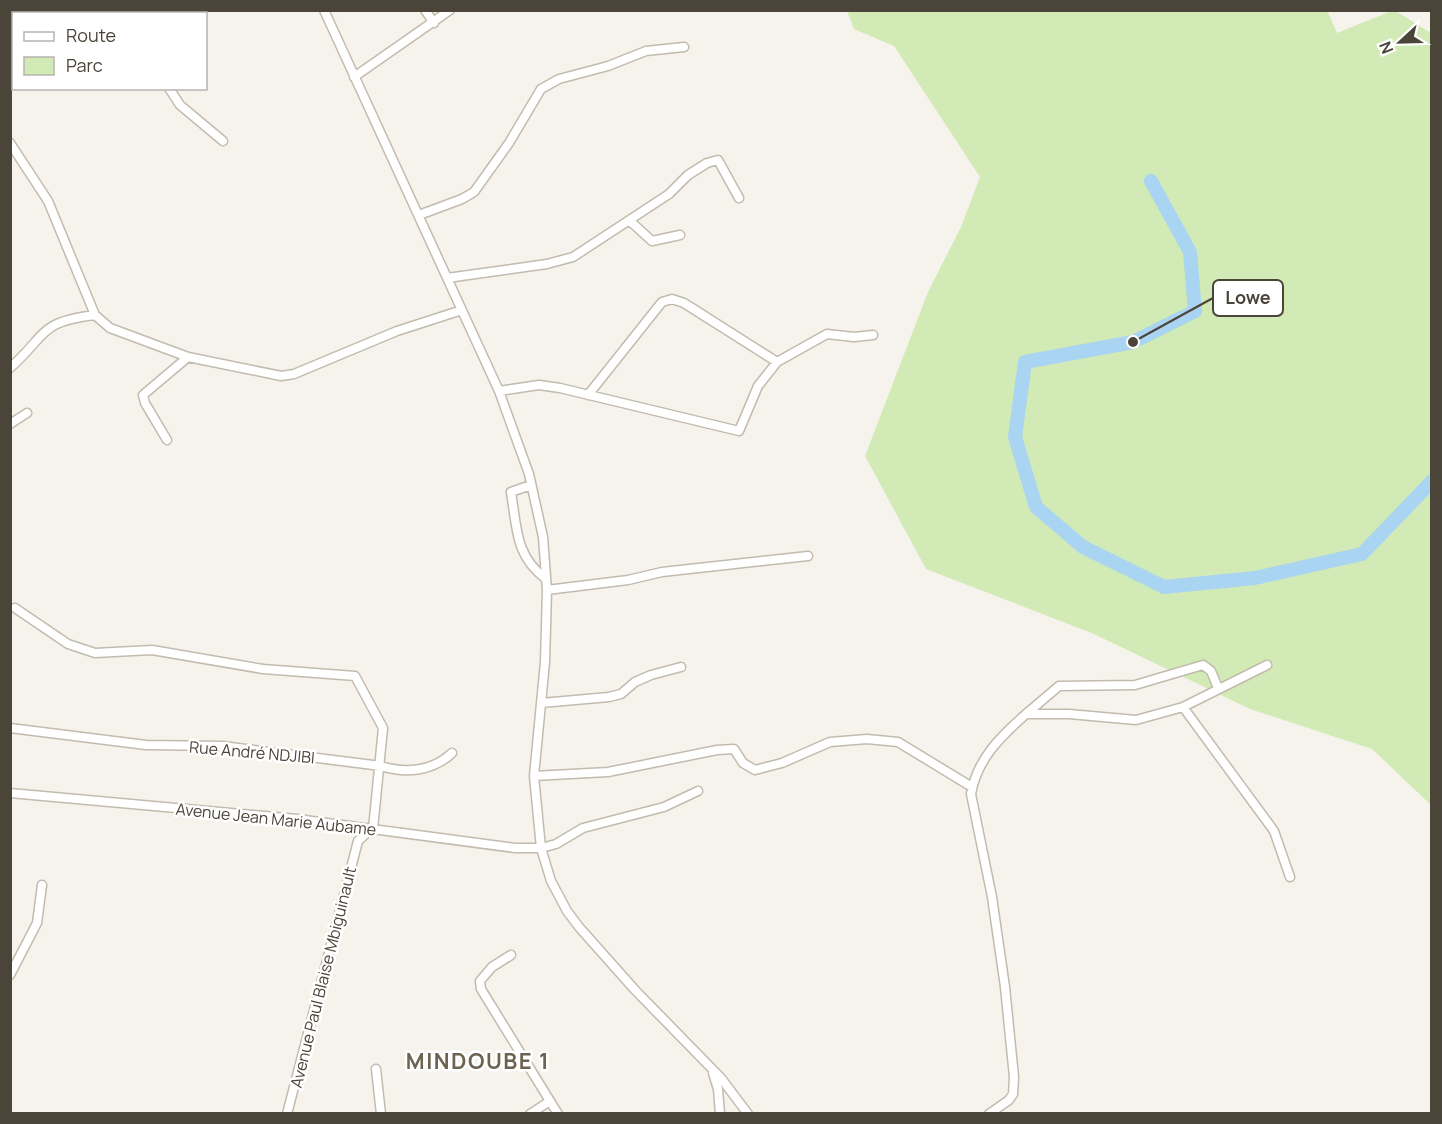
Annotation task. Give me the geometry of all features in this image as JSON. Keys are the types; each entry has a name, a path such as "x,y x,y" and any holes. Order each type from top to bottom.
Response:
{"street":[{"path":"324,10 499,391 519,442 531,485 543,537 547,590 541,703 534,776 541,848 557,895 579,927 635,990 710,1065 748,1113"},
{"path":"425,10 434,23"},
{"path":"354,76 450,10"},
{"path":"419,215 462,199 474,192 509,143 541,89 559,79 608,66 646,51 684,47"},
{"path":"170,90 180,105 224,141"},
{"path":"10,143 48,201 95,315 110,328 188,357 281,376 294,375 397,331 462,310"},
{"path":"447,278 547,264 573,257 669,194 688,175 707,163 718,160 739,198"},
{"path":"630,221 652,241 680,235"},
{"path":"588,395 662,302 672,299 684,303 777,362"},
{"path":"10,368 50,325 68,318 95,315"},
{"path":"499,391 539,385 739,431 758,386 777,362 827,334 854,337 873,335"},
{"path":"167,440 145,403 144,395 188,357"},
{"path":"10,424 27,413"},
{"path":"531,485 511,492 516,524 526,562 546,579"},
{"path":"547,590 618,581 662,572 808,556"},
{"path":"15,608 68,645 95,653 152,650 263,669 355,676 366,699 382,722 381,766 372,829 358,841 348,826"},
{"path":"989,1113 1009,1100 1013,1094 1014,1077 1005,987 992,897 974,818 972,787 991,749 1026,714 1059,686 1135,685 1203,665 1211,670 1218,688"},
{"path":"1026,714 1069,714 1136,720 1183,707 1267,665"},
{"path":"541,703 621,694 635,682 681,667"},
{"path":"1183,707 1274,831 1290,877"},
{"name":"Rue André NDJIBI","path":"10,728 146,745 223,746 381,766 393,770 425,769 440,764 452,753"},
{"path":"534,776 608,772 717,750 734,749 743,763 755,770 782,763 830,742 867,739 898,742 972,787"},
{"path":"541,848 564,841 583,828 664,807 698,791"},
{"name":"Avenue Jean Marie Aubame","path":"10,793 348,826 514,848 541,848"},
{"name":"Avenue Paul Blaise Mbiguinault","path":"287,1113 358,841"},
{"path":"10,975 38,923 42,885"},
{"path":"512,955 485,973 480,981 481,989 558,1113"},
{"path":"710,1065 717,1083 720,1112"},
{"path":"376,1069 381,1113"},
{"path":"720,1112 730,1100 738,1099"},
{"path":"530,1113 550,1101"}],"green space":[{"path":"1327,10 1337,33 1394,10 1431,33 1431,805 1372,749 1250,709 1094,634 926,569 865,456 928,292 961,227 980,177 894,46 854,29 847,11"}],"waterway":[{"path":"1151,181 1190,252 1195,311 1133,342 1025,362 1015,437 1036,507 1083,547 1164,587 1255,578 1362,554 1432,481"}],"place":[{"name":"Lowe","path":"1133,342"}],"district":[{"name":"MINDOUBE 1","path":"478,1061"}]}
